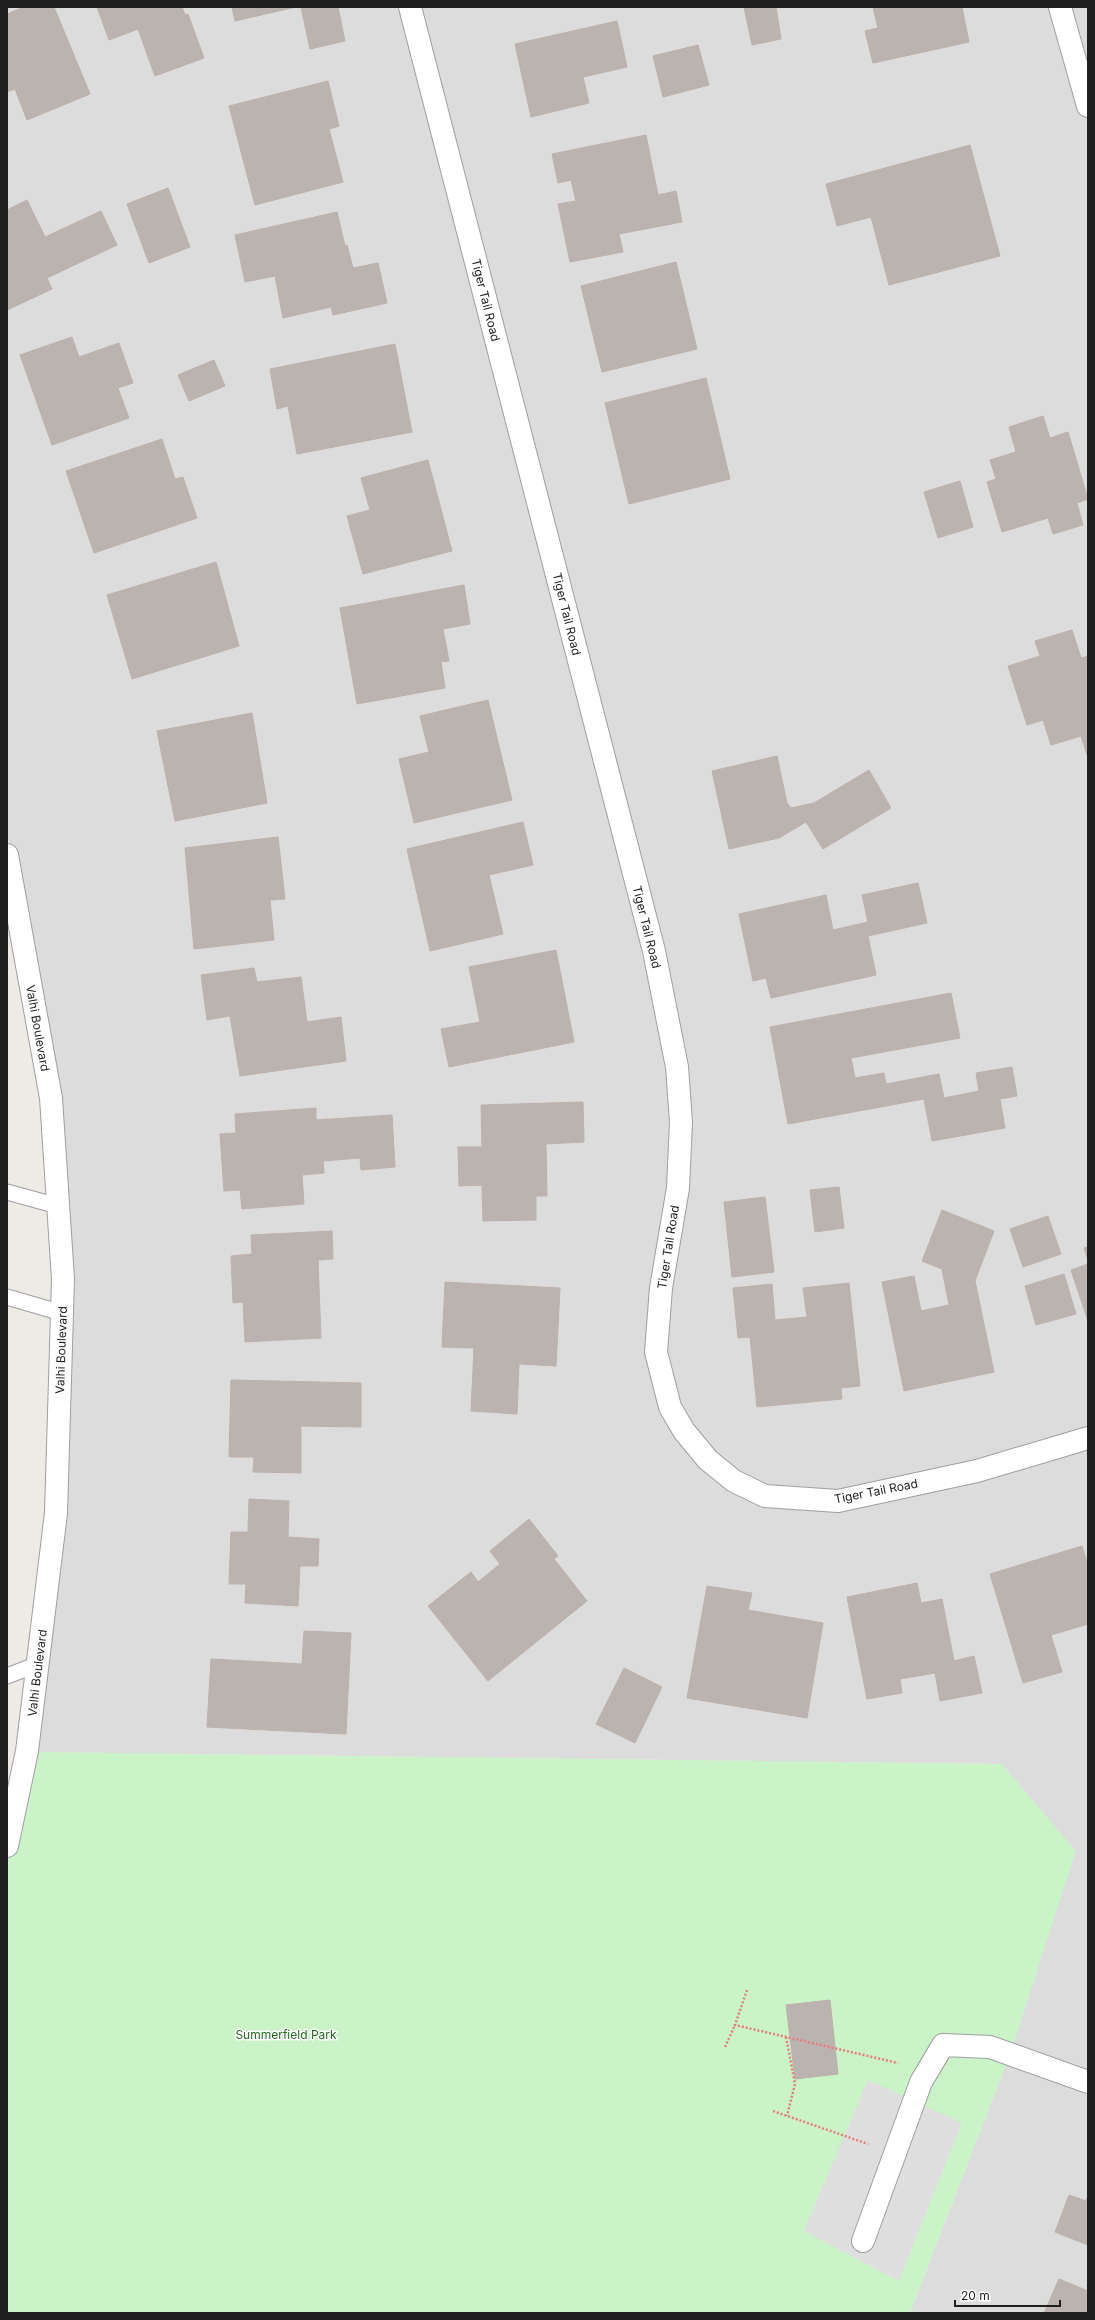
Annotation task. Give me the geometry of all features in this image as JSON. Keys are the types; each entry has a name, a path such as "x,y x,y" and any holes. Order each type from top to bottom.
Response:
{"street":[{"name":"Tiger Tail Road","path":"410,7 654,951 677,1067 681,1122 678,1188 661,1288 656,1352 670,1407 684,1431 708,1460 734,1481 765,1496 838,1501 969,1473 1088,1438"},
{"path":"1060,7 1088,106"},
{"name":"Valhi Boulevard","path":"7,854 50,1098 63,1279 56,1513 27,1751 7,1846"},
{"path":"863,2241 921,2082 943,2045 990,2047 1088,2082"}],"lane":[{"path":"7,1192 58,1206"},
{"path":"7,1298 62,1313"},
{"path":"7,1676 38,1664"}],"path":[{"path":"726,2047 747,1990"},
{"path":"735,2025 928,2070"},
{"path":"786,2037 795,2084 787,2116"},
{"path":"773,2111 895,2153"}],"shaded area":[{"path":"7,7 1088,7 1088,2313 910,2313 1010,2054 1002,1764 33,1752 68,1279 12,854 7,833"},
{"path":"868,2080 962,2123 899,2281 804,2231"}],"green space":[{"name":"Summerfield Park","path":"33,1752 1002,1764 1076,1851 1010,2054 910,2313 7,2313 7,1849"}],"building":[{"path":"24,7 54,7 90,94 27,120 15,89 7,92 7,14"},
{"path":"97,7 182,7 185,15 188,14 204,58 155,76 138,29 109,40"},
{"path":"232,7 296,7 235,21"},
{"path":"301,7 338,7 345,41 310,49"},
{"path":"744,7 776,7 781,39 752,45"},
{"path":"873,7 962,7 969,42 873,63 865,31 878,28"},
{"path":"617,21 627,67 583,77 589,103 531,117 515,44"},
{"path":"698,45 709,85 663,97 653,56"},
{"path":"328,81 339,126 329,129 343,182 255,205 229,106"},
{"path":"646,135 658,195 676,191 682,222 619,234 623,252 570,262 558,204 576,201 571,180 558,183 552,154"},
{"path":"970,145 1000,256 889,285 871,217 837,226 826,184"},
{"path":"168,188 190,247 149,263 127,204"},
{"path":"27,200 45,237 101,211 117,245 47,278 52,289 7,310 7,210"},
{"path":"337,212 345,246 347,245 353,268 378,263 387,303 333,315 331,307 283,318 275,276 245,282 235,235"},
{"path":"676,262 697,349 602,372 581,286"},
{"path":"72,337 79,357 119,343 133,383 118,388 129,418 52,445 20,355"},
{"path":"395,344 412,432 297,454 288,406 277,409 270,369"},
{"path":"214,360 225,386 189,401 178,375"},
{"path":"706,378 730,479 629,504 605,403"},
{"path":"1043,416 1050,438 1068,432 1088,499 1077,503 1083,525 1053,534 1048,518 1002,532 987,482 996,479 990,460 1016,452 1009,427"},
{"path":"162,439 175,479 183,477 197,518 94,553 66,471"},
{"path":"428,460 452,551 363,574 347,516 370,510 361,478"},
{"path":"960,481 973,527 938,538 924,492"},
{"path":"216,562 239,646 132,679 107,595"},
{"path":"464,585 470,624 443,629 449,661 441,662 445,688 357,704 340,608"},
{"path":"1072,630 1081,658 1088,656 1088,758 1081,736 1051,745 1043,720 1027,725 1008,666 1040,656 1035,641"},
{"path":"488,700 512,800 414,823 399,759 429,752 420,716"},
{"path":"252,713 267,803 175,821 157,731"},
{"path":"777,756 787,803 791,808 814,803 869,770 891,808 823,849 806,822 779,838 729,849 712,771"},
{"path":"523,822 533,865 489,875 503,934 430,951 407,849"},
{"path":"278,837 285,899 270,900 274,940 194,949 185,848"},
{"path":"918,883 927,923 868,936 876,975 771,998 766,978 753,981 739,914 826,895 833,930 868,922 862,895"},
{"path":"556,950 574,1042 449,1067 441,1029 480,1022 469,967"},
{"path":"254,968 257,982 301,977 307,1022 341,1017 346,1061 240,1076 230,1016 207,1020 201,975"},
{"path":"951,993 960,1038 851,1058 855,1078 884,1073 886,1084 939,1074 944,1098 979,1091 976,1073 1012,1067 1017,1096 1000,1099 1005,1128 932,1141 924,1099 788,1124 770,1027"},
{"path":"583,1102 584,1142 546,1144 547,1196 536,1196 536,1220 483,1221 482,1185 459,1186 458,1147 482,1147 481,1105"},
{"path":"316,1108 316,1120 392,1115 395,1167 361,1170 360,1158 323,1161 324,1173 302,1175 304,1204 242,1209 240,1190 224,1191 220,1134 236,1133 235,1114"},
{"path":"839,1187 844,1228 815,1232 810,1190"},
{"path":"765,1197 774,1272 732,1277 724,1202"},
{"path":"942,1210 994,1231 975,1281 994,1372 904,1391 882,1282 914,1276 921,1311 949,1305 942,1269 922,1261"},
{"path":"1048,1216 1061,1254 1023,1267 1010,1229"},
{"path":"332,1231 333,1259 318,1260 321,1338 245,1342 243,1302 233,1303 231,1256 252,1254 251,1235"},
{"path":"1088,1247 1088,1260 1084,1248"},
{"path":"1088,1264 1088,1321 1071,1270"},
{"path":"1064,1274 1076,1314 1036,1325 1025,1286"},
{"path":"445,1282 560,1288 556,1366 519,1364 517,1414 471,1411 474,1348 442,1347"},
{"path":"849,1283 860,1386 841,1388 842,1399 757,1407 750,1337 738,1338 733,1288 772,1284 775,1320 807,1317 803,1288"},
{"path":"231,1380 361,1383 361,1427 301,1426 301,1473 253,1472 254,1457 229,1457"},
{"path":"249,1499 289,1501 288,1537 319,1539 318,1566 300,1566 298,1606 245,1603 246,1584 229,1584 231,1532 248,1532"},
{"path":"529,1519 558,1556 554,1559 587,1601 488,1681 428,1606 471,1572 478,1582 500,1564 490,1551"},
{"path":"1082,1546 1088,1565 1088,1624 1051,1635 1062,1672 1023,1683 990,1574"},
{"path":"917,1583 921,1603 942,1599 954,1661 974,1656 982,1693 940,1701 935,1673 900,1679 902,1693 867,1699 847,1597"},
{"path":"707,1586 752,1593 748,1610 823,1623 807,1718 687,1698"},
{"path":"304,1631 351,1633 346,1734 207,1727 211,1659 302,1664"},
{"path":"624,1668 662,1687 635,1743 596,1724"},
{"path":"830,2000 838,2074 795,2079 786,2005"},
{"path":"1069,2195 1086,2201 1088,2196 1088,2245 1055,2232"},
{"path":"1059,2279 1088,2291 1088,2313 1044,2313"}]}
